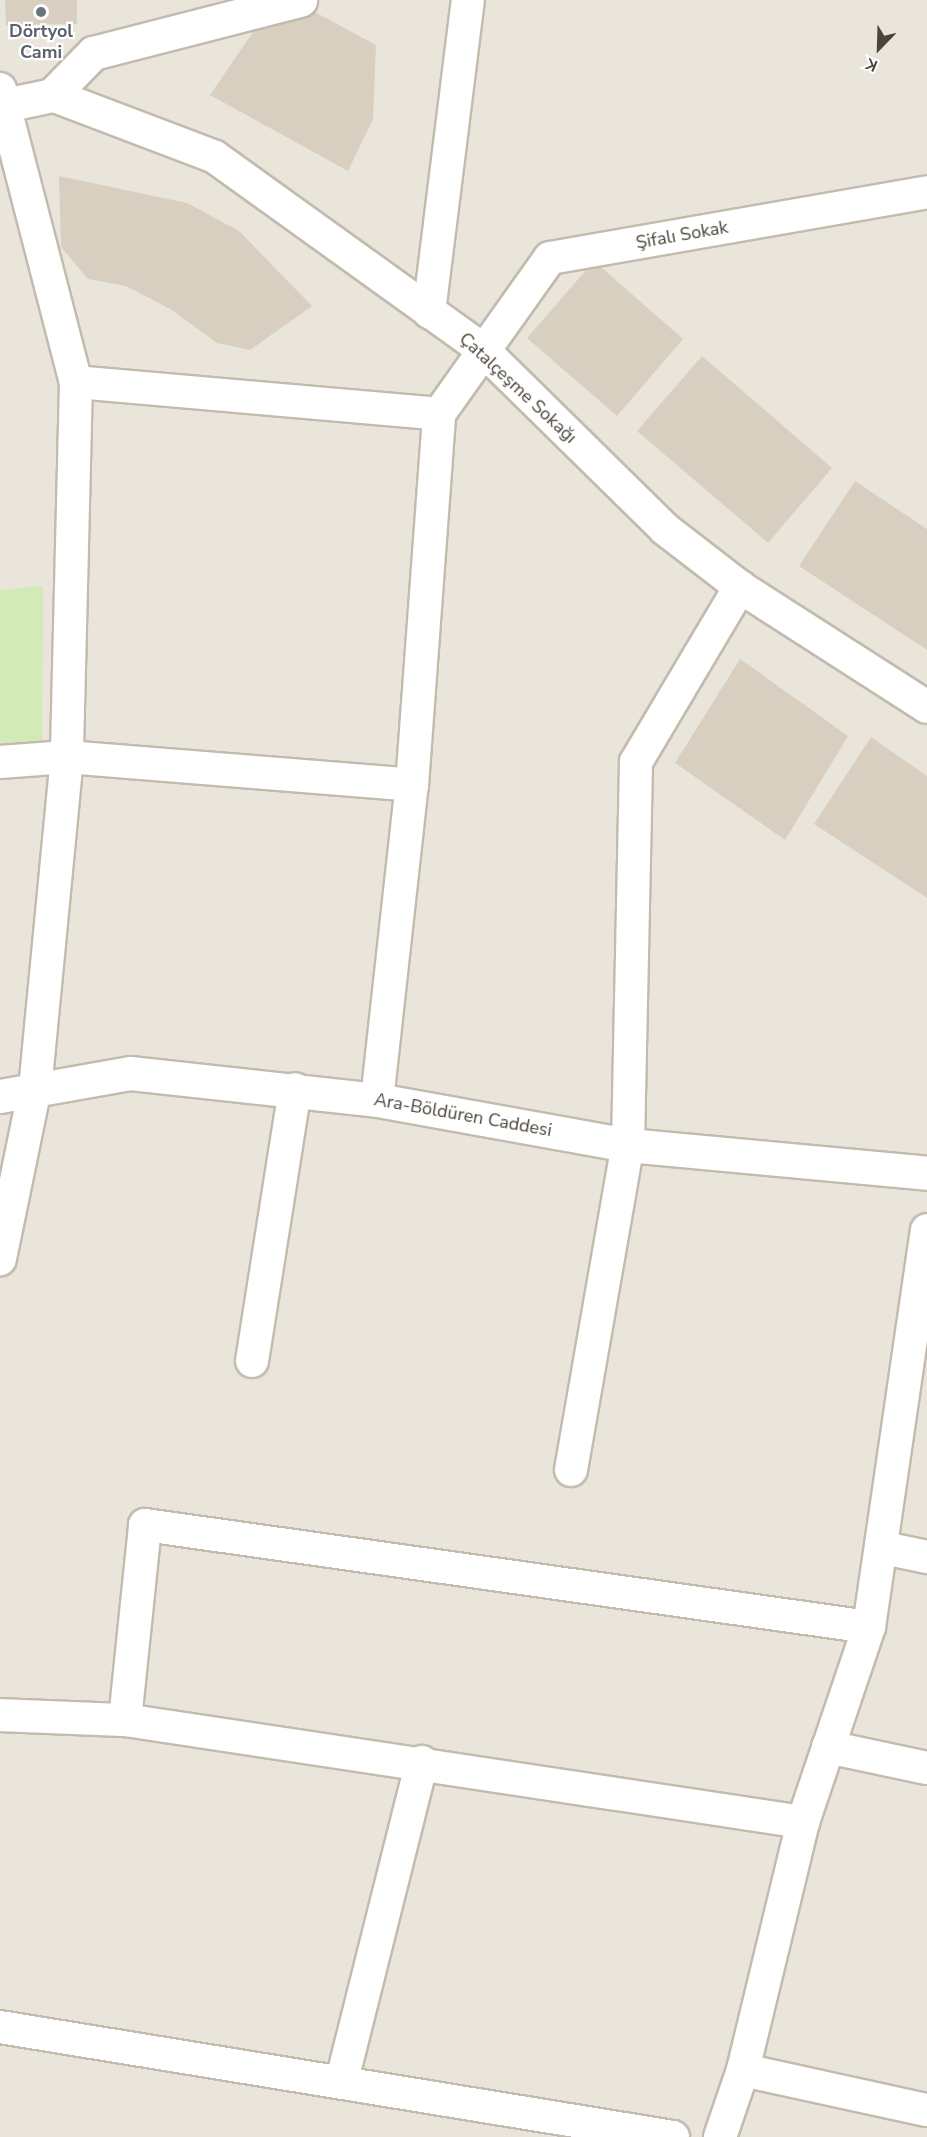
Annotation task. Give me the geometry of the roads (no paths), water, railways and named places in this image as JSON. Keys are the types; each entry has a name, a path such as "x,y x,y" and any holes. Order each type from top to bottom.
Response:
{"street":[{"path":"0,1259 35,1088 67,757 76,382 2,100 52,95 93,53 300,0"},
{"path":"429,312 468,0"},
{"name":"Çatalçeşme Sokağı","path":"52,95 215,157 481,348 665,529 740,587 927,707"},
{"name":"Şifalı Sokak","path":"439,414 481,348 550,258 927,192"},
{"path":"76,382 439,414 412,785 377,1100"},
{"path":"571,1470 628,1145 636,762 740,587"},
{"path":"0,762 67,757 412,785"},
{"name":"Ara-Böldüren Caddesi","path":"0,1096 130,1073 296,1089 377,1100 628,1145 927,1173"},
{"path":"252,1361 296,1089"},
{"path":"720,2137 743,2070 803,1822 869,1627 884,1548 927,1230"},
{"path":"125,1720 145,1525 869,1627"},
{"path":"884,1548 927,1557"},
{"path":"0,1715 125,1720 422,1762 803,1822"},
{"path":"828,1747 927,1768"},
{"path":"342,2080 422,1762"},
{"path":"0,2027 342,2080 673,2137"},
{"path":"743,2070 927,2110"}],"place":[{"name":"Dörtyol Cami","path":"41,12"}]}
